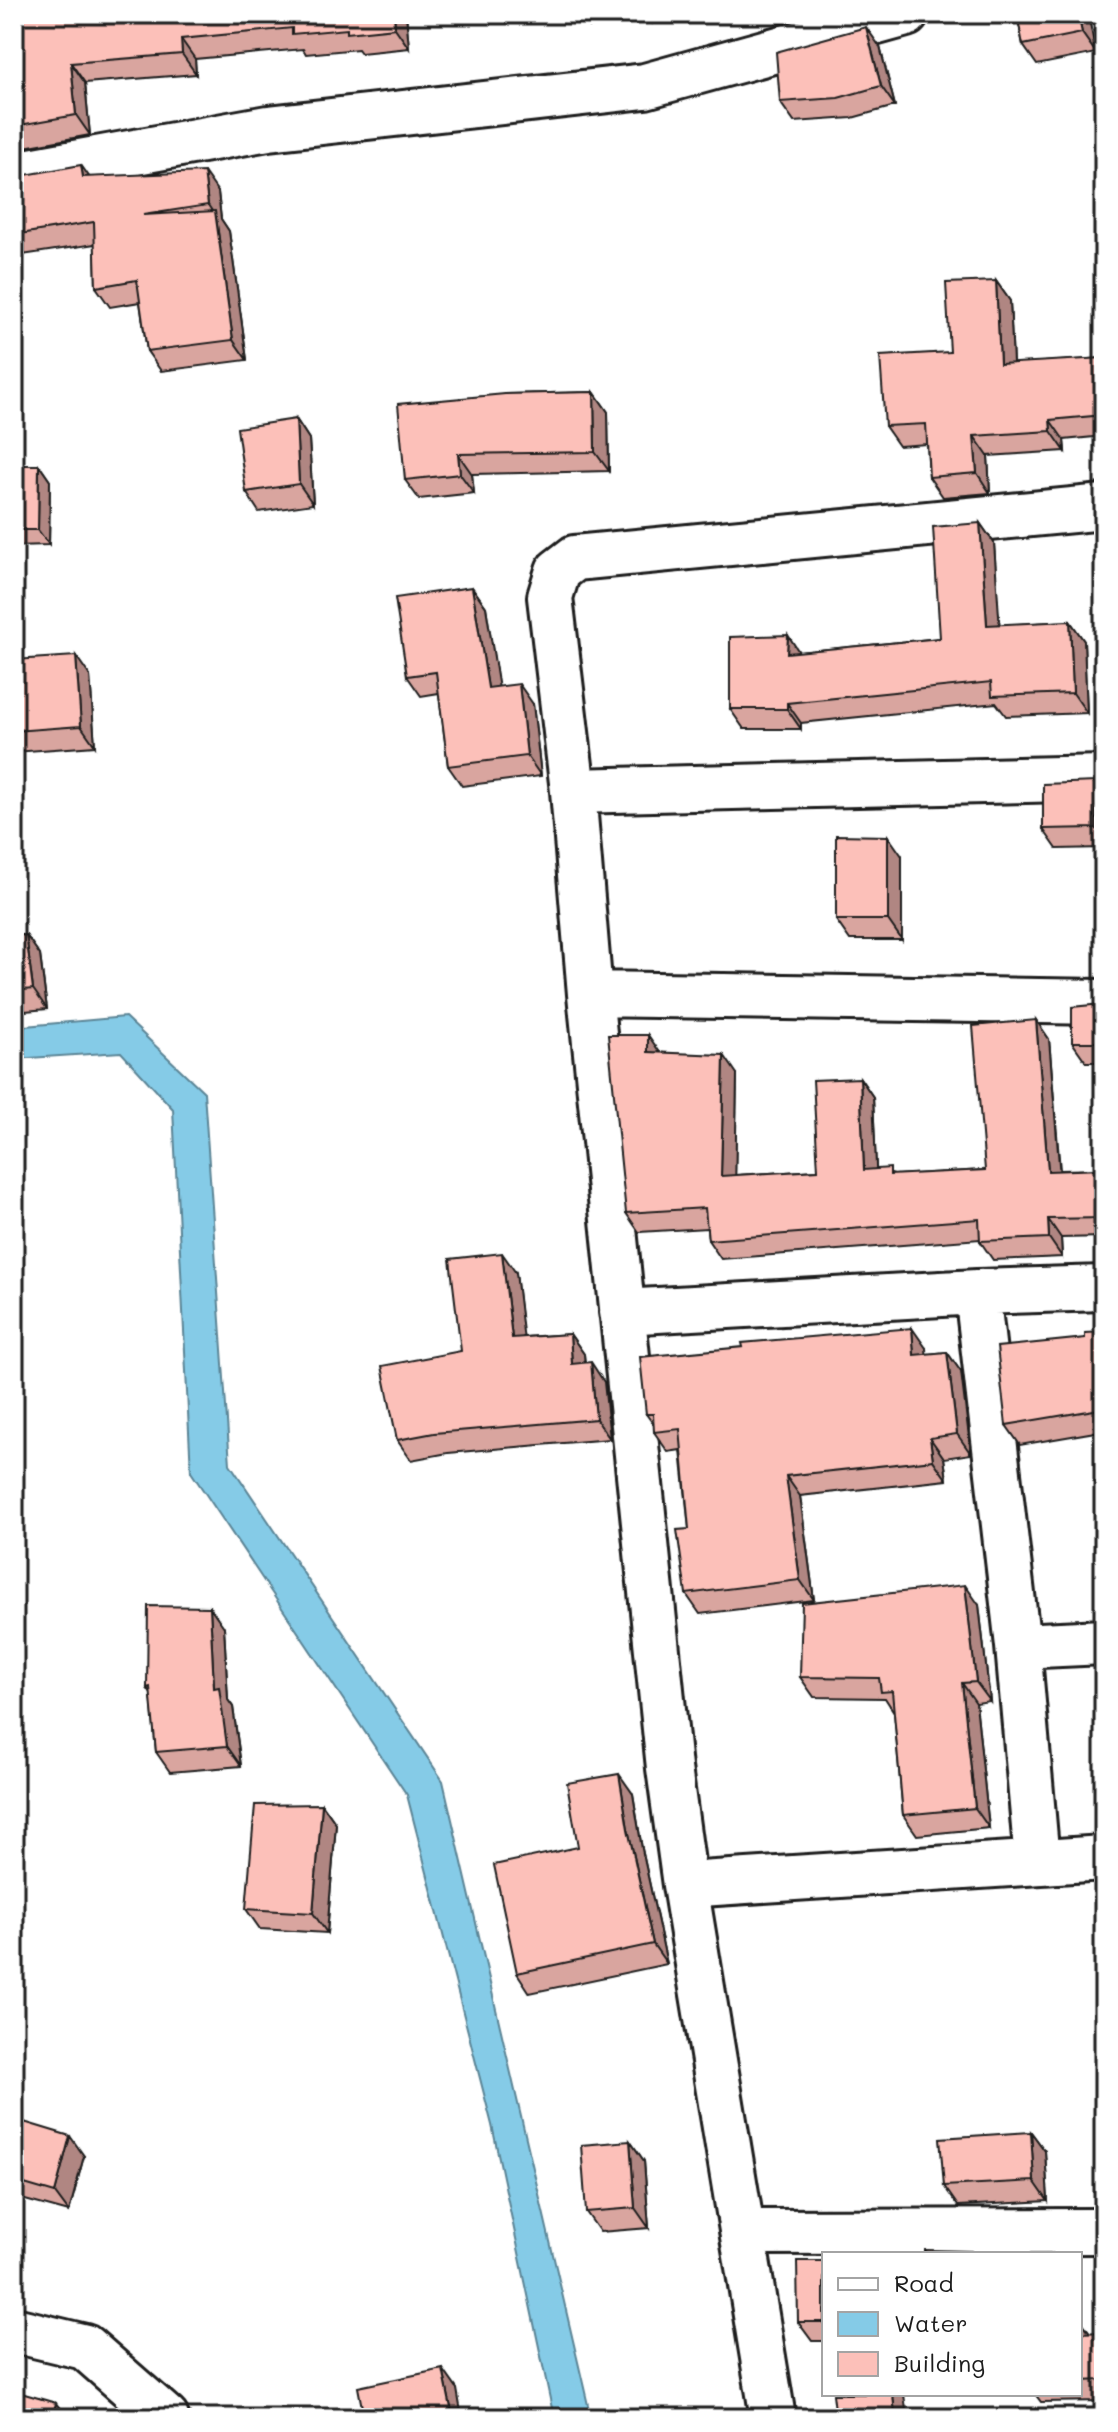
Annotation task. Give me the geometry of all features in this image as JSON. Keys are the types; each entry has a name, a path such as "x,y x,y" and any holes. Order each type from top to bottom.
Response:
{"street":[{"path":"14,174 268,128 645,86 906,14"},
{"path":"773,2418 685,1885 669,1768 590,994 573,791 550,597 558,571 575,558 1104,507"},
{"path":"573,791 1104,778"},
{"path":"590,994 1104,1002"},
{"path":"622,1312 1104,1288"},
{"path":"977,1292 1018,1646 1037,1861"},
{"path":"1018,1646 1104,1642"},
{"path":"685,1885 1104,1858"},
{"path":"743,2232 1104,2231"},
{"path":"14,2330 85,2347 166,2418"}],"water":[{"path":"125,1017 204,1092 230,1464 443,1781 591,2418 554,2418 492,2125 407,1795 191,1472 173,1109 121,1052 14,1059 14,1027"}],"building":[{"path":"14,14 394,14 395,28 292,34 292,28 181,39 182,54 71,63 76,115 14,126"},
{"path":"1017,14 1078,14 1082,33 1023,45"},
{"path":"866,27 881,86 838,98 780,102 776,52"},
{"path":"81,165 83,177 204,172 208,205 143,215 215,211 233,340 147,351 137,280 96,287 94,222 14,235 14,177"},
{"path":"996,281 1000,364 1104,358 1104,415 1050,420 1051,431 974,436 977,473 929,477 926,424 885,426 880,356 950,352 946,283"},
{"path":"594,392 595,452 458,454 460,474 405,480 398,404 505,394"},
{"path":"296,419 299,484 246,492 237,428"},
{"path":"14,465 39,465 38,530 14,530"},
{"path":"980,523 987,625 1070,621 1073,693 992,696 991,682 787,703 787,709 730,709 730,637 788,635 787,653 940,638 933,527"},
{"path":"472,587 488,688 519,684 527,756 448,766 436,672 407,676 395,598"},
{"path":"76,656 81,726 14,731 14,660"},
{"path":"1096,782 1096,828 1043,829 1043,784"},
{"path":"836,835 888,836 888,920 836,920"},
{"path":"26,935 33,989 14,991 14,936"},
{"path":"1104,1001 1104,1042 1072,1042 1072,1007 1102,1004"},
{"path":"1036,1020 1048,1171 1104,1169 1104,1218 1048,1219 1049,1238 980,1241 979,1219 708,1240 705,1208 626,1213 608,1035 648,1035 648,1052 724,1055 721,1176 818,1170 813,1080 860,1078 864,1170 890,1168 890,1175 985,1170 973,1026"},
{"path":"502,1253 512,1338 570,1334 572,1364 591,1362 596,1419 434,1433 397,1440 382,1366 461,1351 450,1259"},
{"path":"912,1328 914,1355 947,1352 957,1434 930,1438 933,1460 786,1476 800,1580 686,1594 677,1530 689,1529 680,1429 654,1432 653,1414 646,1414 640,1357 743,1347 742,1343"},
{"path":"1104,1332 1103,1469 1100,1409 1006,1425 997,1347 1085,1338 1085,1333"},
{"path":"965,1585 976,1682 962,1683 975,1808 903,1815 892,1691 881,1692 879,1678 800,1677 802,1603"},
{"path":"148,1606 210,1607 214,1688 219,1687 227,1746 156,1752 150,1687 147,1688"},
{"path":"619,1774 653,1944 517,1973 494,1865 578,1847 567,1783"},
{"path":"322,1804 313,1913 246,1909 255,1805"},
{"path":"14,2119 70,2136 55,2193 14,2181"},
{"path":"1031,2132 1034,2181 944,2186 940,2138"},
{"path":"630,2141 635,2208 586,2212 581,2145"},
{"path":"925,2250 971,2251 971,2252"},
{"path":"797,2261 822,2261 822,2322 798,2322"},
{"path":"1104,2332 1104,2380 1082,2381 1082,2333"},
{"path":"443,2369 453,2418 364,2418 358,2387"},
{"path":"14,2391 56,2403 52,2418 14,2418"},
{"path":"833,2396 893,2396 895,2416 836,2418"}]}
